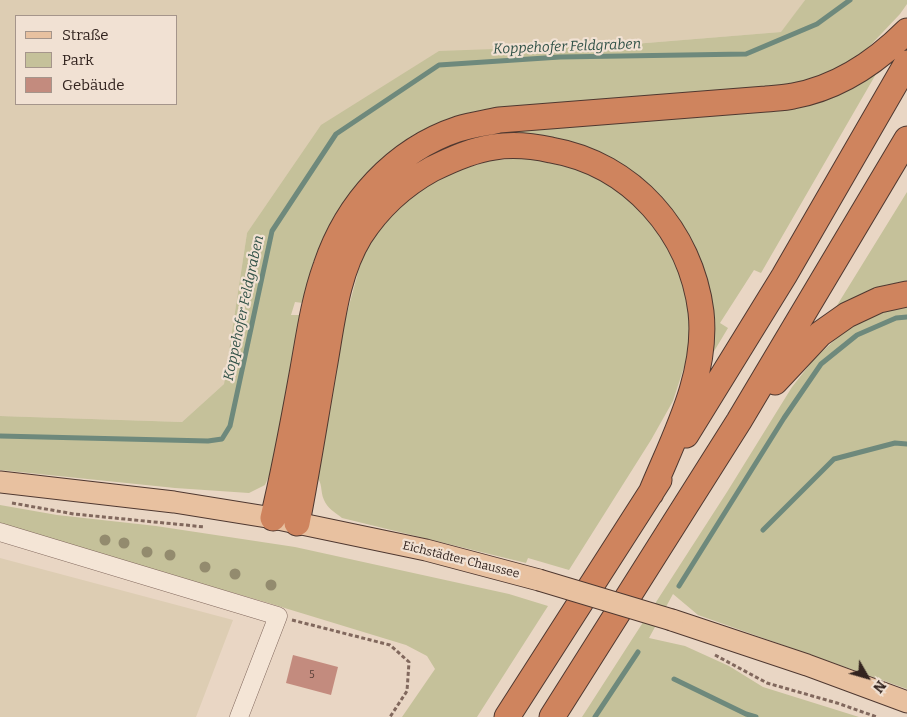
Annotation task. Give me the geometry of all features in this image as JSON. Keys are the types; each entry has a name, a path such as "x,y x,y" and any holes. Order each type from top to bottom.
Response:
{"highway":[{"path":"273,518 284,474 313,316 326,266 348,217 371,186 414,150 459,129 499,120 793,96 813,91 843,78 875,60 907,31"},
{"path":"507,717 651,493 784,276 907,63"},
{"path":"552,717 739,421 907,139"},
{"path":"297,522 337,295 351,254 360,237 384,205 400,190 419,176 454,158 495,146 538,147 557,151 609,170 643,196 659,213 671,228 691,267 701,314 702,337 697,374 682,417 651,493"},
{"path":"739,421 820,334 847,315 879,300 907,294"}],"main road":[{"name":"Eichstädter Chaussee","path":"3,492 174,502 297,522 426,550 539,580 672,620 807,665 907,702"}],"lane":[{"path":"0,532 278,616 239,717"}],"path":[{"path":"3,492 74,514 213,528"},
{"path":"278,616 390,645 409,662 407,691 390,717"},
{"path":"710,652 767,682 838,703 877,717"}],"shaded area":[{"path":"0,0 805,0 782,32 634,44 247,233 224,384 182,422 0,416"},
{"path":"0,558 233,620 196,717 0,717"}],"green space":[{"path":"805,0 907,0 907,4 865,51 831,72 803,84 523,107 373,167 346,199 333,221 303,303 295,302 291,315 300,315 272,469 265,485 249,493 175,488 0,470 0,416 182,422 224,384 247,233 321,125 439,51 634,44 781,32"},
{"path":"873,73 876,74 761,273 754,270 720,323 728,328 713,353 708,350 700,259 677,217 658,194 635,174 608,157 466,143 465,140 497,132 614,121 738,114"},
{"path":"531,158 587,172 614,187 634,205 656,228 677,262 690,313 691,336 685,364 673,401 651,440 569,570 528,558 526,563 342,518 325,503 320,481 316,476 343,328 360,265 371,238 415,191 449,173 493,160"},
{"path":"907,192 907,281 885,285 836,307"},
{"path":"907,305 907,689 698,615 673,594 649,638 685,646 729,666 763,687 859,717 582,717 727,492 792,387 814,359 850,326"},
{"path":"0,505 57,515 156,526 295,547 509,594 548,606 477,717 402,717 435,669 427,656 406,645 265,602 0,526"}],"building":[{"path":"293,655 338,667 331,695 286,683"}],"waterway":[{"name":"Koppehofer Feldgraben","path":"0,436 208,441 222,439 230,426 272,231 336,134 439,65 560,57 746,54 817,24 850,0"},
{"path":"679,586 784,418 821,364 857,335 896,318 907,317"},
{"path":"763,530 834,459 895,443 907,444"},
{"path":"595,717 638,652"},
{"path":"674,679 756,717"}]}
